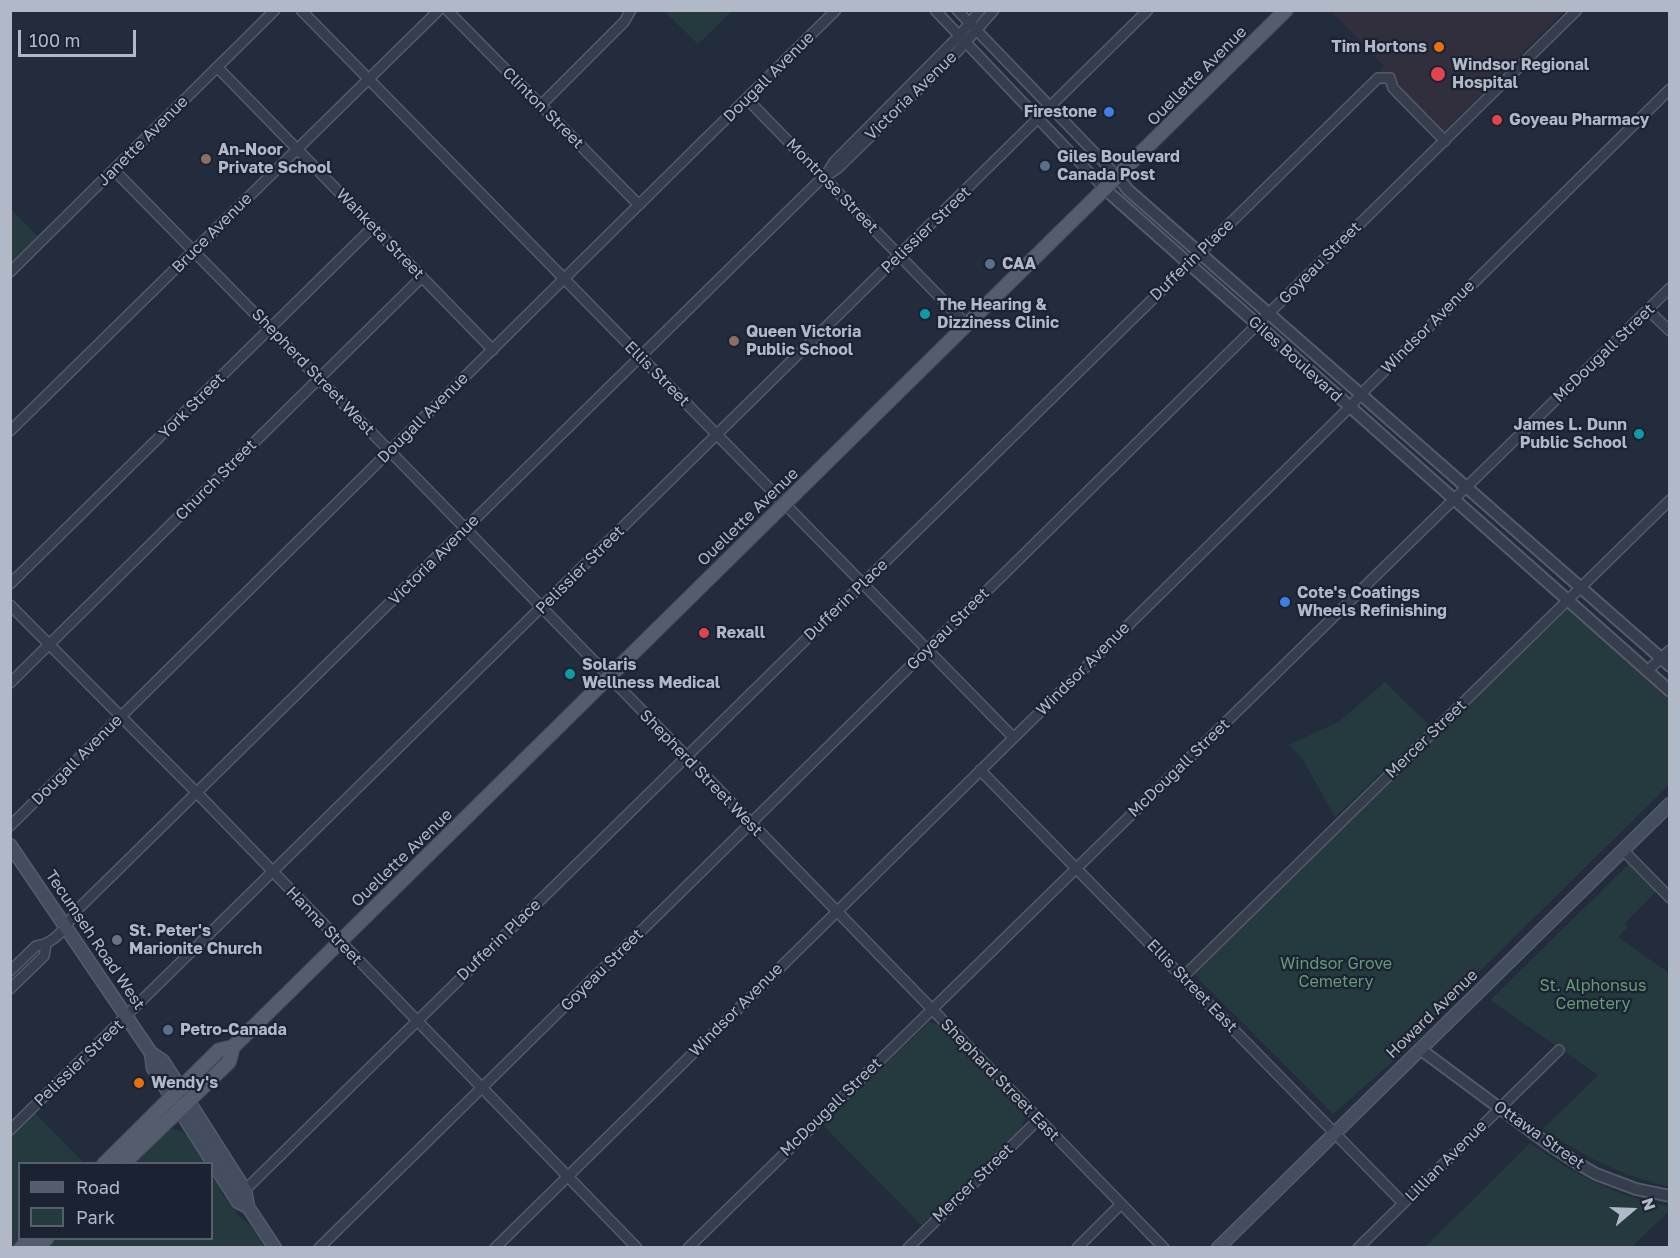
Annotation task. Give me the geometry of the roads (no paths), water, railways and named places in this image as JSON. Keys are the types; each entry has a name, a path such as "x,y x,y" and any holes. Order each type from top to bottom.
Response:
{"main road":[{"name":"Ouellette Avenue","path":"125,1162 229,1062 233,1047 1106,190 1286,10"},
{"name":"Howard Avenue","path":"1218,1248 1670,804"},
{"name":"Tecumseh Road West","path":"10,845 151,1053 163,1061 183,1104"},
{"name":"Ouellette Avenue","path":"106,1162 175,1091 219,1050 233,1047"},
{"path":"183,1104 245,1190 248,1207 275,1248"},
{"path":"183,1104 238,1202 248,1207"}],"street":[{"name":"Janette Avenue","path":"10,272 275,10"},
{"name":"Ellis Street","path":"301,10 1013,738"},
{"name":"Bruce Avenue","path":"10,431 438,10"},
{"name":"Clinton Street","path":"447,10 639,205"},
{"path":"541,105 624,22 631,10"},
{"name":"Dougall Avenue","path":"10,826 836,10"},
{"name":"Giles Boulevard","path":"935,10 1106,190 1670,691"},
{"name":"Giles Boulevard","path":"957,10 1128,190 1670,666"},
{"name":"Victoria Avenue","path":"973,27 980,10"},
{"name":"Victoria Avenue","path":"10,971 36,946 46,945 66,927 76,911 824,177 834,162 973,27 994,10"},
{"name":"Pelissier Street","path":"10,1130 1148,10"},
{"name":"Goyeau Street","path":"319,1248 1577,10"},
{"name":"Wahketa Street","path":"218,67 493,350"},
{"name":"Dufferin Place","path":"245,1190 1378,78 1390,78 1393,88 1444,141"},
{"name":"Windsor Avenue","path":"495,1248 1670,89"},
{"name":"Montrose Street","path":"747,99 968,325"},
{"name":"Shepherd Street West","path":"114,170 319,378 836,912"},
{"name":"York Street","path":"10,584 373,227"},
{"name":"Church Street","path":"10,683 422,277"},
{"name":"McDougall Street","path":"688,1248 1670,288"},
{"path":"1648,310 1670,331"},
{"name":"Mercer Street","path":"1183,977 1670,500"},
{"name":"Hanna Street","path":"10,605 196,793 637,1248"},
{"path":"1647,671 1670,650"},
{"name":"Ellis Street East","path":"980,770 1403,1203"},
{"path":"1623,850 1670,898"},
{"name":"Shephard Street East","path":"836,912 1164,1248"},
{"name":"Victoria Avenue","path":"10,989 44,956 46,945"},
{"name":"Ottawa Street","path":"1420,1049 1577,1164 1636,1189 1670,1196"},
{"name":"Lillian Avenue","path":"1358,1248 1559,1050"},
{"name":"Mercer Street","path":"908,1248 1039,1119"},
{"path":"1077,1248 1121,1204"}],"place":[{"name":"Tim Hortons","path":"1439,47"},
{"name":"Windsor Regional Hospital","path":"1438,74"},
{"name":"Firestone","path":"1109,112"},
{"name":"Goyeau Pharmacy","path":"1497,120"},
{"name":"An-Noor Private School","path":"206,159"},
{"name":"Giles Boulevard Canada Post","path":"1045,166"},
{"name":"CAA","path":"990,264"},
{"name":"The Hearing & Dizziness Clinic","path":"925,314"},
{"name":"Queen Victoria Public School","path":"734,341"},
{"name":"James L. Dunn Public School","path":"1639,434"},
{"name":"Cote's Coatings Wheels Refinishing","path":"1285,602"},
{"name":"Rexall","path":"704,633"},
{"name":"Solaris Wellness Medical","path":"570,674"},
{"name":"St. Peter's Marionite Church","path":"117,940"},
{"name":"Petro-Canada","path":"168,1030"},
{"name":"Wendy's","path":"139,1083"}],"park label":[{"name":"Windsor Grove Cemetery","path":"1336,973"},
{"name":"St. Alphonsus Cemetery","path":"1593,995"}]}
